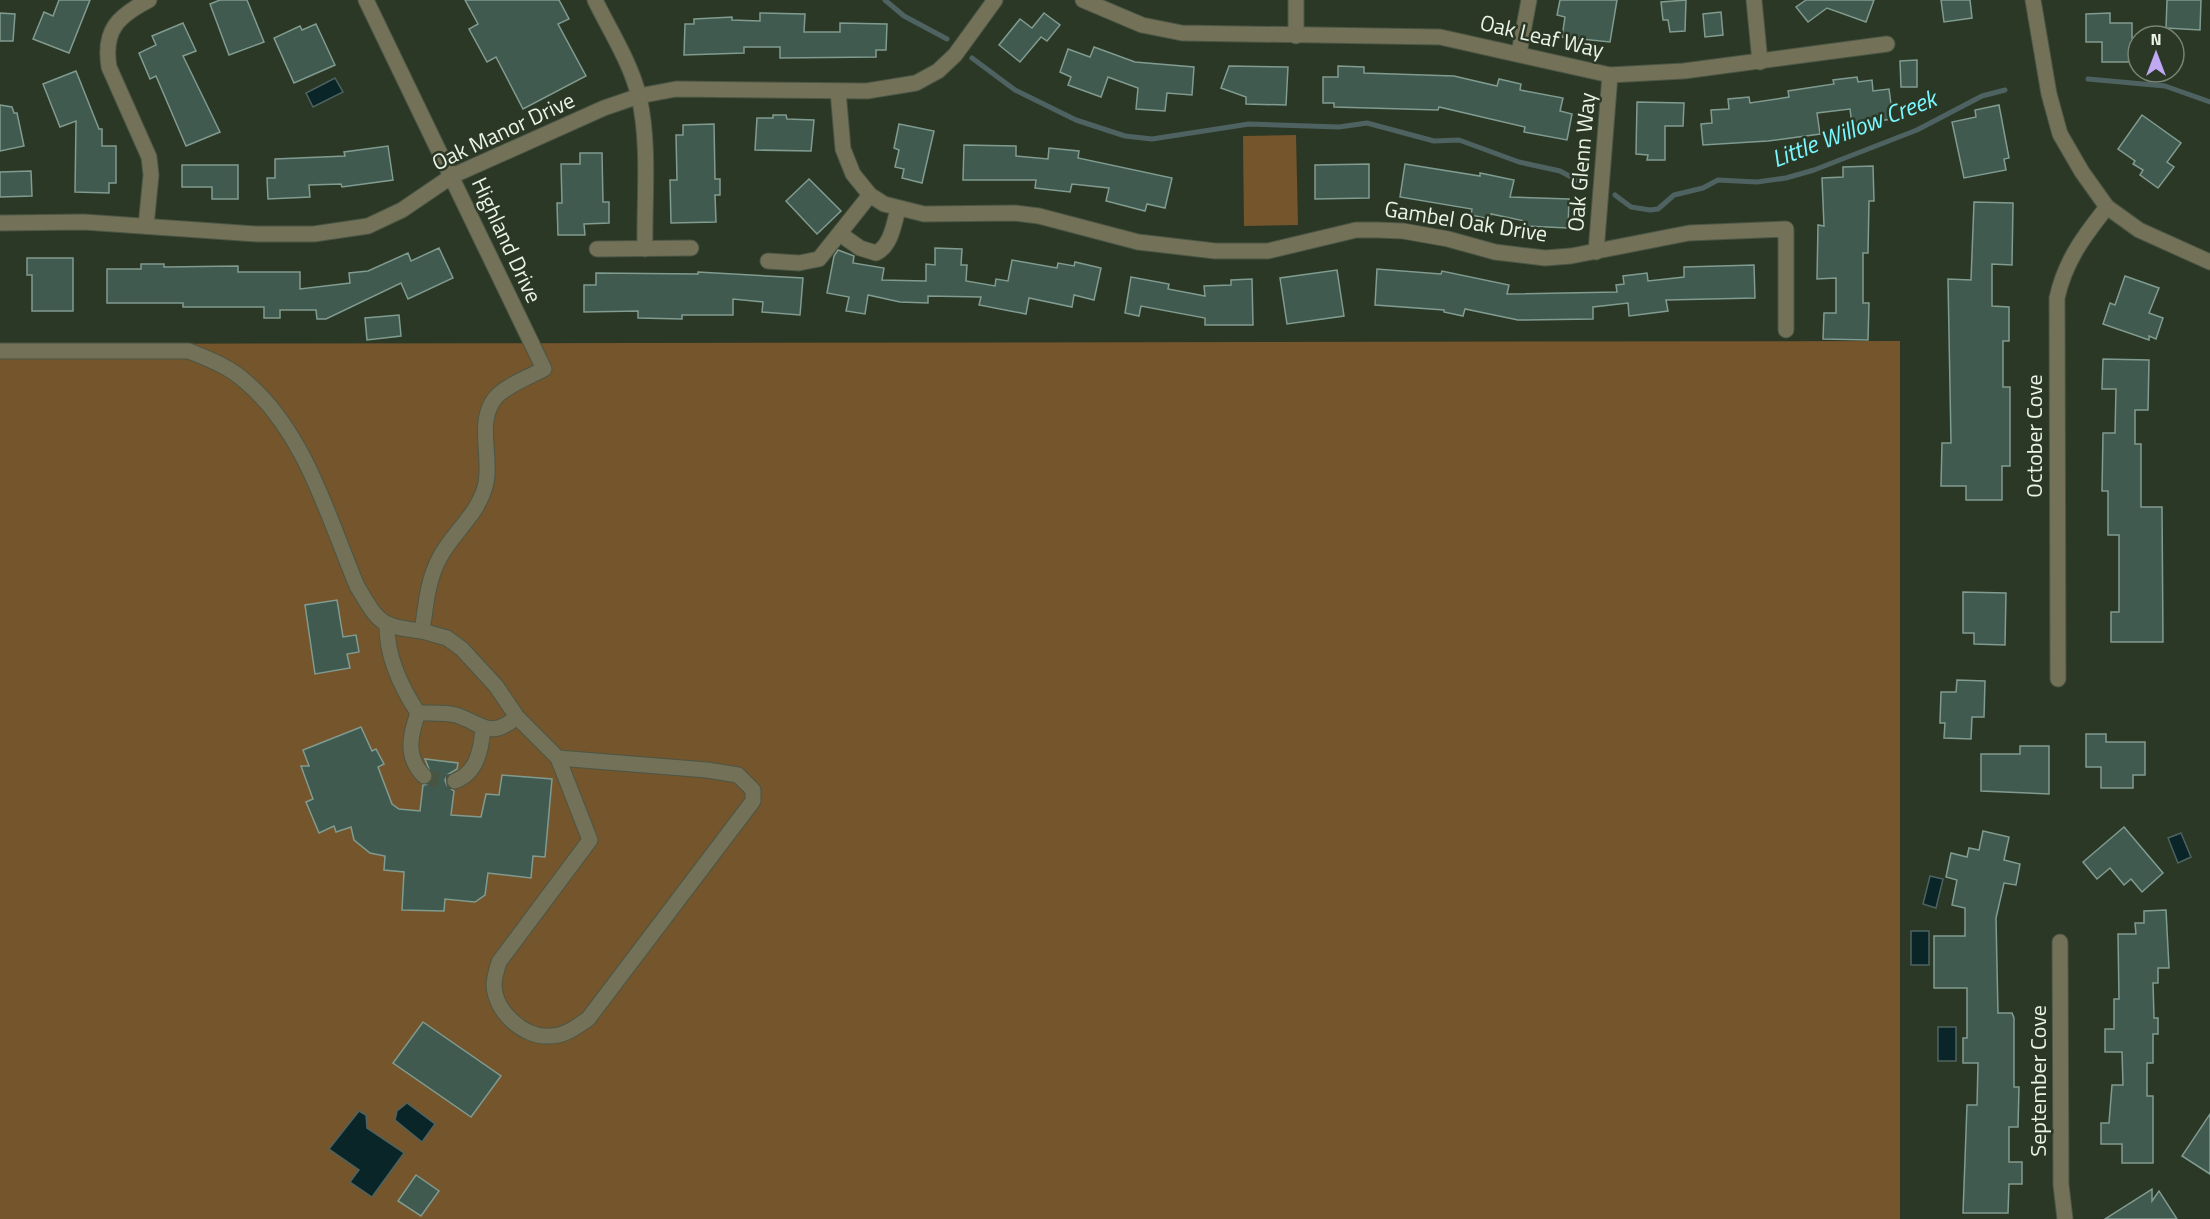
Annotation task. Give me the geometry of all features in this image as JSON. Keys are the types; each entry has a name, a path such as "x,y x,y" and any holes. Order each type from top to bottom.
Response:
{"street":[{"path":"146,226 151,175 149,158 109,67 107,53 108,39 116,22 149,0"},
{"name":"Highland Drive","path":"366,0 544,369 496,397 489,410 486,485 468,521 452,538 439,559 429,585 422,631"},
{"name":"Oak Manor Drive","path":"0,223 84,222 257,234 314,234 368,226 402,210 452,176 604,108 639,96 691,88 838,91 892,88 916,83 938,71 955,55 995,0"},
{"name":"Oak Leaf Way","path":"1083,0 1142,25 1182,33 1440,37 1610,75 1684,71 1887,44"},
{"path":"1296,0 1296,36"},
{"path":"1519,53 1529,0"},
{"path":"1754,0 1760,62"},
{"path":"2033,0 2049,94 2061,134 2082,172 2108,207 2139,230 2210,262"},
{"path":"598,1 634,79 639,96 644,125 645,249"},
{"name":"Oak Glenn Way","path":"1596,252 1610,75"},
{"name":"Gambel Oak Drive","path":"838,91 843,149 853,174 870,195 898,209 924,214 1015,213 1039,216 1138,242 1215,251 1268,251 1356,230 1403,231 1521,257 1545,258 1596,252 1689,233 1786,229 1786,330"},
{"path":"768,261 799,263 819,259 870,195"},
{"name":"October Cove","path":"2058,679 2056,298 2062,275 2071,255 2108,207"},
{"path":"840,234 860,248 876,253 882,250 888,241 898,209"},
{"path":"597,249 691,248"},
{"path":"0,351 189,351 218,363 245,381 270,406 289,431 357,586 371,610 387,627 422,631 447,638 462,649 496,686 517,717 558,758 590,840 499,962 494,984 505,1014 532,1034 551,1036 570,1031 588,1019 753,801 753,790 738,775 707,770 558,758"},
{"path":"387,627 387,647 403,686 418,712 410,743 416,768 424,776"},
{"path":"418,712 459,716 483,729 506,726 517,717"},
{"path":"455,781 463,778 478,759 483,729"},
{"name":"September Cove","path":"2060,942 2061,1185 2065,1219"}],"shaded area":[{"path":"1296,135 1298,225 1244,226 1243,136"},
{"path":"1900,341 1900,1219 0,1219 0,344"}],"water":[{"path":"335,78 343,92 313,107 306,93"},
{"path":"2181,833 2191,857 2178,863 2168,838"},
{"path":"1930,876 1943,879 1936,908 1923,904"},
{"path":"1911,931 1929,931 1929,965 1911,965"},
{"path":"1938,1027 1956,1027 1956,1061 1938,1061"},
{"path":"407,1103 435,1124 422,1142 395,1120 397,1111"},
{"path":"359,1111 366,1115 367,1128 404,1153 372,1197 350,1182 359,1170 329,1149"}],"building":[{"path":"59,0 90,0 69,53 33,39 44,12 53,16"},
{"path":"220,0 247,0 264,42 229,55 210,4"},
{"path":"465,0 559,0 569,19 558,24 586,76 523,109 496,57 487,62 469,29 478,24"},
{"path":"1560,0 1617,0 1610,42 1562,37 1565,17 1557,15"},
{"path":"1686,0 1685,31 1670,32 1668,20 1663,20 1661,2"},
{"path":"1806,0 1874,0 1866,22 1827,8 1808,22 1796,7"},
{"path":"1941,0 1970,0 1972,18 1944,22"},
{"path":"2167,0 2201,0 2200,30 2186,29 2186,24 2166,24"},
{"path":"1721,12 1723,35 1705,37 1703,14"},
{"path":"0,13 15,14 13,41 0,41"},
{"path":"760,13 805,14 804,32 840,32 840,23 887,24 886,50 876,50 876,57 780,58 780,47 744,47 744,53 684,55 685,24 694,24 694,19 732,17 732,20 760,21"},
{"path":"1044,13 1060,25 1047,41 1041,37 1020,62 999,45 1020,19 1032,28"},
{"path":"2110,13 2110,23 2132,23 2126,24 2126,62 2102,62 2102,42 2086,42 2086,14"},
{"path":"183,23 196,51 183,56 220,132 186,146 156,76 150,79 139,53 156,45 152,36"},
{"path":"316,24 335,65 294,83 274,38 300,26 302,30"},
{"path":"1094,47 1135,62 1194,67 1192,95 1167,93 1165,111 1136,109 1138,88 1108,77 1101,97 1068,85 1071,77 1060,72 1068,49 1090,57"},
{"path":"1917,60 1917,87 1901,87 1900,61"},
{"path":"1229,66 1288,67 1286,105 1246,104 1246,97 1221,88"},
{"path":"1338,66 1364,67 1364,73 1454,76 1497,86 1499,79 1521,84 1520,90 1563,98 1560,111 1572,114 1567,140 1524,132 1525,127 1439,107 1438,110 1334,107 1334,103 1323,103 1323,77 1338,77"},
{"path":"76,71 99,129 102,129 102,146 116,146 116,183 109,183 109,193 75,192 76,121 60,127 43,84"},
{"path":"1857,77 1858,82 1872,80 1873,91 1889,89 1893,119 1869,122 1870,131 1853,133 1850,109 1817,113 1820,134 1768,141 1703,145 1701,124 1712,123 1711,110 1729,109 1728,99 1749,97 1750,103 1789,97 1788,91 1834,84 1833,80"},
{"path":"1637,102 1684,103 1683,126 1665,126 1665,160 1647,160 1648,155 1636,154"},
{"path":"0,105 12,107 14,113 17,113 24,146 0,151"},
{"path":"1999,105 2009,158 2004,159 2006,170 1964,178 1952,122 1976,117 1975,110"},
{"path":"773,115 786,115 787,119 814,120 811,151 755,150 757,118 773,118"},
{"path":"2142,115 2181,143 2167,162 2174,167 2158,188 2140,175 2143,170 2133,164 2135,161 2118,149"},
{"path":"714,124 715,179 720,179 720,195 715,195 716,222 671,223 670,180 677,180 676,135 683,135 683,125"},
{"path":"899,124 934,131 922,183 902,178 904,169 895,167 899,150 894,148"},
{"path":"964,145 1016,146 1016,156 1048,159 1049,148 1079,151 1078,158 1172,178 1165,208 1147,204 1145,211 1106,201 1109,188 1072,184 1070,192 1035,188 1036,180 963,180"},
{"path":"388,146 393,180 342,187 341,184 309,185 310,197 268,199 267,178 275,178 275,159 345,156 344,152"},
{"path":"580,153 602,153 603,202 609,202 609,223 584,224 585,235 558,235 557,203 562,203 561,164 580,164"},
{"path":"1369,164 1369,198 1315,199 1315,165"},
{"path":"1405,164 1480,176 1480,173 1514,180 1510,197 1569,199 1568,228 1525,226 1525,221 1491,214 1490,219 1471,215 1472,209 1400,197"},
{"path":"182,165 238,165 238,199 212,199 212,187 182,187"},
{"path":"1873,166 1874,201 1869,201 1868,253 1863,253 1863,303 1869,303 1868,340 1823,339 1824,313 1836,313 1836,278 1817,279 1818,225 1824,226 1822,178 1843,177 1843,167"},
{"path":"31,171 32,196 0,197 0,172"},
{"path":"809,179 841,211 817,234 786,201"},
{"path":"1974,202 2013,203 2012,265 1992,264 1992,306 2009,307 2009,341 2003,341 2003,387 2010,387 2010,466 2002,466 2002,500 1966,500 1966,486 1941,486 1942,443 1951,443 1948,279 1971,280"},
{"path":"439,248 453,278 408,299 401,283 326,319 317,319 316,310 280,310 280,318 264,318 264,307 183,307 183,303 107,303 107,269 141,269 141,264 164,264 164,267 238,266 238,272 300,272 300,289 350,283 349,273 368,271 408,253 411,261"},
{"path":"935,248 962,249 961,265 967,265 966,281 995,286 996,279 1008,281 1012,260 1057,268 1058,263 1074,266 1075,262 1101,268 1094,300 1074,295 1072,307 1029,298 1026,314 979,305 981,297 928,296 928,303 900,302 868,295 865,314 846,311 849,297 827,293 834,256 838,250 854,256 853,263 884,268 882,280 926,281 926,264 935,265"},
{"path":"27,258 73,258 73,311 32,311 32,275 27,275"},
{"path":"1754,265 1755,298 1666,300 1668,311 1629,316 1628,303 1593,307 1593,319 1518,320 1465,309 1463,316 1444,312 1444,310 1375,305 1377,269 1441,274 1442,271 1509,285 1507,294 1617,292 1616,285 1624,284 1623,276 1647,273 1648,281 1684,277 1684,267"},
{"path":"1337,270 1344,316 1287,324 1280,278"},
{"path":"698,272 803,278 800,315 762,312 763,302 733,299 733,315 682,315 682,319 638,318 638,311 584,312 584,285 596,285 596,273 698,274"},
{"path":"2125,276 2159,288 2149,313 2163,318 2156,339 2149,336 2149,340 2103,324 2110,303 2115,305"},
{"path":"1131,277 1169,284 1168,289 1205,296 1204,286 1231,285 1231,280 1252,279 1253,325 1205,325 1205,318 1141,306 1139,316 1125,313"},
{"path":"399,315 401,336 367,340 365,318"},
{"path":"2103,359 2149,360 2148,410 2135,410 2135,444 2141,444 2141,507 2162,507 2163,642 2111,642 2111,612 2119,612 2119,535 2108,535 2108,491 2102,491 2103,433 2115,433 2116,389 2102,389"},
{"path":"1963,592 2006,593 2005,645 1974,644 1974,633 1963,633"},
{"path":"337,600 343,637 356,635 359,652 347,654 350,668 315,674 305,605"},
{"path":"1957,680 1985,681 1984,717 1972,717 1971,739 1944,738 1945,723 1940,723 1941,692 1956,692"},
{"path":"361,727 372,751 376,749 384,764 378,767 392,804 399,809 420,811 423,785 430,784 433,779 425,759 458,763 457,769 447,775 445,780 447,786 454,791 451,815 481,817 486,794 499,795 502,775 552,779 545,857 533,856 531,878 488,873 485,895 475,902 445,899 444,911 402,910 404,872 384,870 385,856 370,853 354,840 351,827 336,832 334,826 319,833 306,802 313,799 301,766 309,766 303,750"},
{"path":"2086,734 2106,734 2106,742 2145,742 2145,775 2133,775 2133,788 2101,788 2101,767 2086,767"},
{"path":"2020,746 2049,746 2049,794 1981,791 1981,754 2020,754"},
{"path":"2124,827 2163,873 2142,892 2131,879 2124,885 2110,868 2097,879 2083,862"},
{"path":"1983,831 2009,837 2004,860 2020,864 2016,885 2004,883 1996,918 1998,1013 2012,1013 2014,1018 2014,1087 2019,1087 2018,1127 2009,1127 2009,1162 2022,1162 2022,1184 2009,1184 2008,1213 1963,1213 1967,1105 1977,1105 1978,1063 1963,1063 1963,1038 1967,1038 1967,988 1934,988 1934,936 1965,936 1965,908 1952,905 1957,880 1946,877 1951,853 1967,857 1969,848 1979,850"},
{"path":"2166,910 2169,968 2158,968 2158,983 2153,983 2154,1018 2158,1018 2158,1034 2153,1034 2153,1063 2147,1063 2147,1096 2153,1096 2153,1163 2122,1163 2122,1144 2101,1144 2101,1123 2109,1123 2112,1085 2123,1085 2122,1052 2105,1052 2105,1029 2114,1029 2114,999 2119,999 2118,934 2136,934 2135,923 2144,923 2144,911"},
{"path":"423,1022 501,1076 471,1117 393,1063"},
{"path":"2210,1114 2210,1174 2182,1156"},
{"path":"416,1175 439,1191 421,1216 398,1201"},
{"path":"2152,1189 2152,1201 2159,1191 2177,1219 2105,1219"}],"waterway":[{"name":"Little Willow Creek","path":"885,0 904,16 947,39"},
{"name":"Little Willow Creek","path":"972,58 1015,90 1076,120 1125,136 1152,139 1249,124 1339,127 1367,123 1434,141 1459,140 1519,162 1560,171 1586,185"},
{"name":"Little Willow Creek","path":"2088,79 2165,86 2210,102"},
{"name":"Little Willow Creek","path":"1615,195 1631,207 1650,210 1658,209 1674,195 1703,188 1718,180 1757,182 1786,178 1814,170 1917,130 1982,96 2005,90"}],"tunnel":[{"path":"424,776 446,782 455,781"}]}
